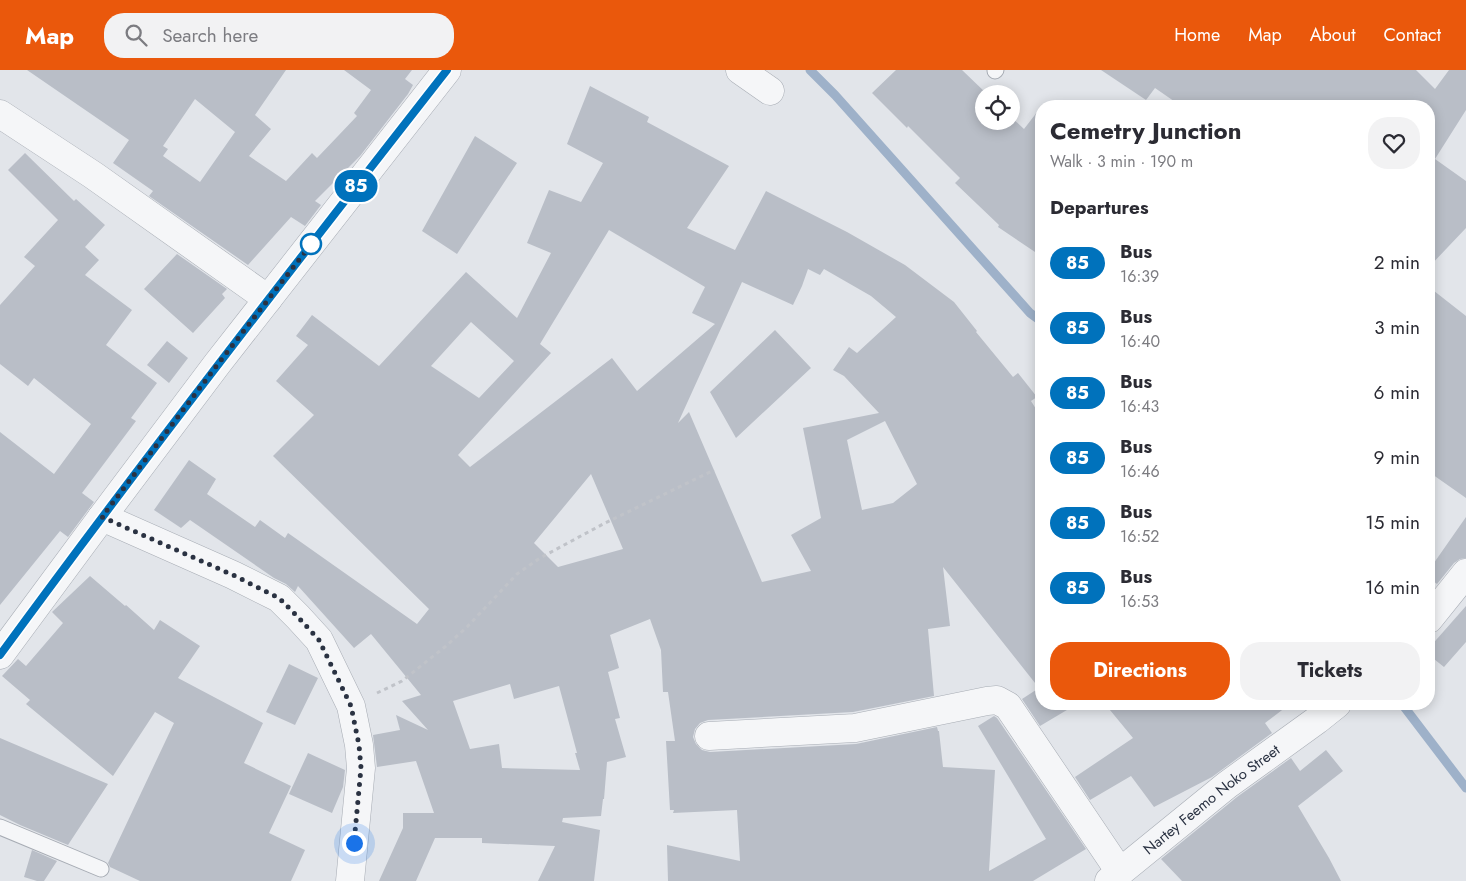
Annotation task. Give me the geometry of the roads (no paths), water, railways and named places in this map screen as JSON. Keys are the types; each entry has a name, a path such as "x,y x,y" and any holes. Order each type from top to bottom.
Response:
{"street":[{"path":"0,655 102,517 268,299 447,70"},
{"path":"740,70 770,90"},
{"path":"0,114 93,174 268,299"},
{"path":"102,517 233,575 279,598 319,640 351,706 359,745 361,768 350,881"},
{"path":"1435,612 1466,573"},
{"path":"709,736 855,728 997,700 1008,706 1115,876"},
{"name":"Nartey Feemo Noko Street","path":"1115,876 1227,785 1327,712"}],"lane":[{"path":"0,827 101,869"}],"waterway":[{"path":"810,70 835,95 1035,317"},
{"path":"1407,710 1466,788"}]}
